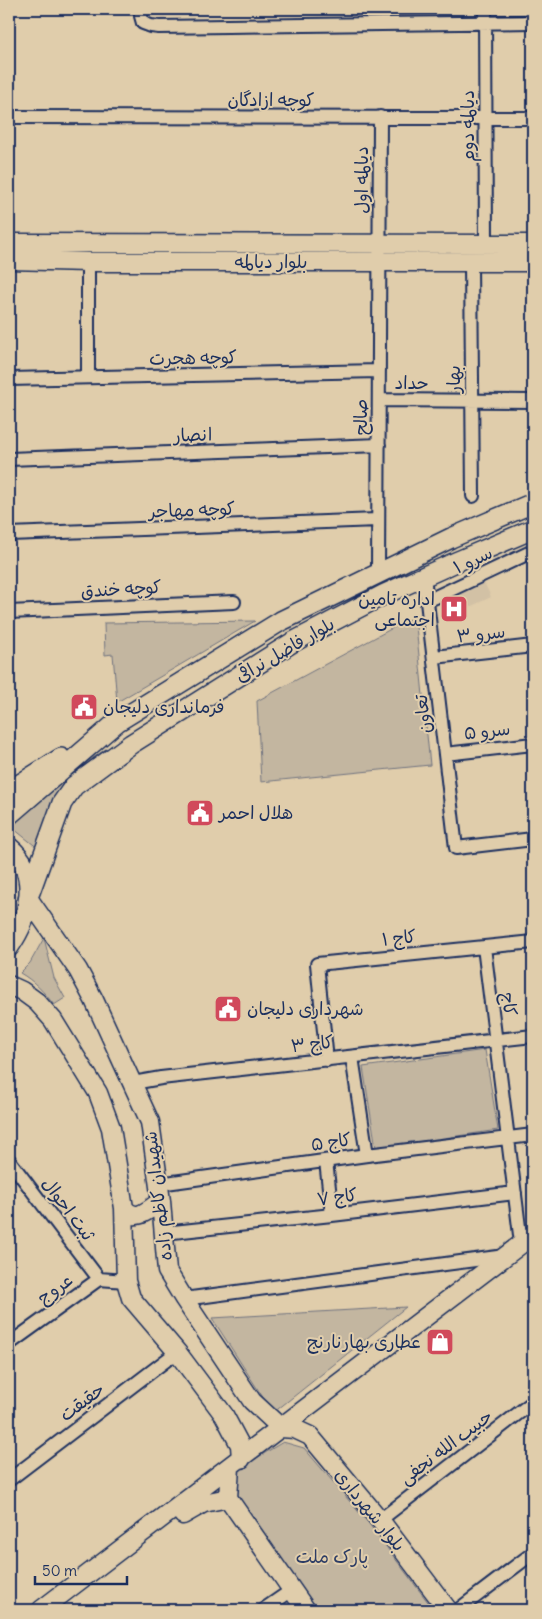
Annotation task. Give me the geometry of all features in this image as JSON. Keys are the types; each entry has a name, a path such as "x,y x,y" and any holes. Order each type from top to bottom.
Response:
{"main road":[{"name":"بلوار فاضل نراقی","path":"9,815 117,722 281,620 451,538 533,503"},
{"name":"بلوار فاضل نراقی","path":"9,947 24,918 29,895 62,803 74,786 131,744 293,642 424,576 533,529"},
{"path":"9,791 117,722"},
{"path":"9,847 17,854 28,874 29,895"}],"street":[{"path":"141,9 140,16 143,23 159,27 533,22"},
{"name":"دیالمه دوم","path":"485,9 486,244"},
{"name":"کوچه ازادگان","path":"9,116 533,118"},
{"name":"دیالمه اول","path":"380,117 380,262"},
{"name":"بلوار دیالمه","path":"9,243 533,244"},
{"name":"بلوار دیالمه","path":"9,260 88,262 533,262"},
{"path":"88,262 88,378"},
{"name":"صالح","path":"378,573 380,262"},
{"name":"بهار","path":"471,262 472,496"},
{"name":"کوچه هجرت","path":"9,379 379,372"},
{"name":"حداد","path":"379,400 533,401"},
{"name":"انصار","path":"9,459 378,445"},
{"name":"کوچه مهاجر","path":"9,534 378,520"},
{"name":"سرو ۱","path":"427,600 533,551"},
{"name":"تعاون","path":"424,576 456,848 533,839"},
{"name":"کوچه خندق","path":"9,612 234,602"},
{"name":"سرو ۳","path":"434,657 533,646"},
{"name":"سرو ۵","path":"445,754 533,744"},
{"name":"شهیدان کاظم زاده","path":"29,895 78,970 150,1122 160,1193 167,1270 184,1299 252,1401 281,1428"},
{"name":"کاج ۱","path":"327,1060 317,964 533,942"},
{"name":"کاج","path":"484,947 515,1193 527,1239"},
{"name":"شهیدان کاظم زاده","path":"9,985 22,991 37,1002 53,1020 98,1093 111,1128 124,1208 126,1281 131,1298 177,1352 224,1415 240,1445 235,1463"},
{"name":"کاج ۳","path":"133,1083 161,1078 533,1036"},
{"path":"352,1057 367,1155"},
{"name":"کاج ۵","path":"160,1193 326,1160 533,1135"},
{"name":"ثبت احوال","path":"9,1160 99,1279"},
{"path":"326,1160 332,1215"},
{"path":"124,1208 131,1214 141,1215 160,1193"},
{"name":"کاج ۷","path":"164,1233 515,1193"},
{"path":"41,1610 527,1239"},
{"path":"184,1299 505,1256"},
{"name":"عروج","path":"9,1344 99,1279 126,1281"},
{"name":"حقیقت","path":"9,1480 177,1352"},
{"name":"حبیب الله نجفی","path":"380,1520 533,1402"},
{"name":"بلوار شهرداری","path":"281,1428 295,1429 310,1436 380,1520 448,1610"},
{"path":"235,1463 228,1498 306,1610"},
{"path":"163,1518 182,1516 204,1503 228,1498"},
{"path":"458,1610 533,1553"},
{"path":"263,1610 292,1590"}],"shaded area":[{"name":"اداره تامین اجتماعی","path":"482,578 491,597 442,620 440,597"}],"green space":[{"path":"415,616 430,765 261,782 257,701"},
{"path":"255,621 117,702 113,654 105,655 104,623"},
{"path":"107,748 109,752 39,849 9,825 66,777"},
{"path":"44,938 54,978 65,998 54,1005 38,987 20,973 30,963"},
{"path":"485,1050 498,1130 376,1148 363,1067"},
{"path":"406,1307 273,1413 212,1318"},
{"name":"پارک ملت","path":"283,1442 304,1448 369,1524 434,1610 310,1610 231,1501 237,1470"}],"place":[{"name":"اداره تامین اجتماعی","path":"454,609"},
{"name":"فرمانداری دلیجان","path":"84,707"},
{"name":"هلال احمر","path":"200,813"},
{"name":"شهرداری دلیجان","path":"228,1009"},
{"name":"عطاری بهارنارنج","path":"440,1342"}]}
